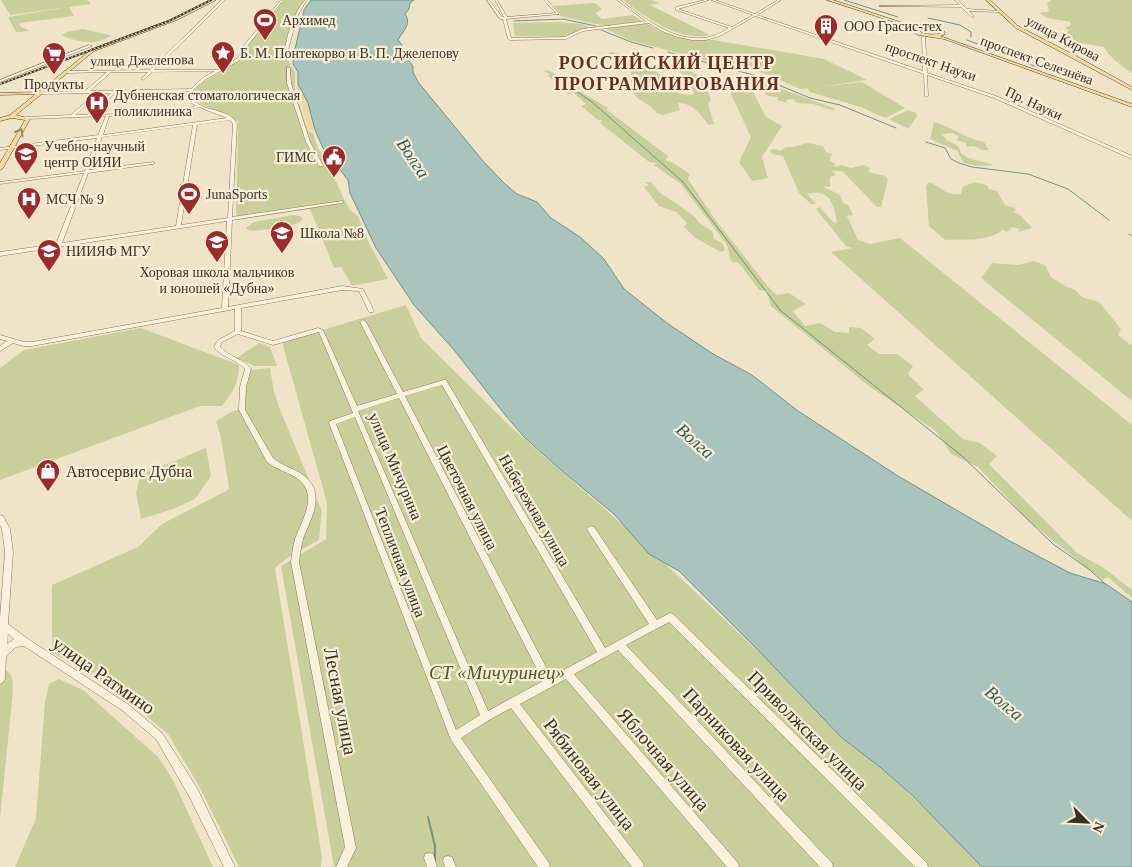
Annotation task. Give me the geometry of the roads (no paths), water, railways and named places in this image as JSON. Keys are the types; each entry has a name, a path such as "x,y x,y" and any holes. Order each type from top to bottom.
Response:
{"main road":[{"path":"0,120 12,116 93,50 176,19 214,0"},
{"name":"проспект Селезнёва","path":"831,0 911,24 938,28 948,37 959,42 1132,105"},
{"name":"проспект Селезнёва","path":"831,0 904,24 914,32 947,39 1132,105"},
{"name":"улица Кирова","path":"988,0 1020,30 1075,57 1131,88"},
{"path":"914,32 916,27 925,26"},
{"path":"933,36 944,33"},
{"path":"0,94 39,93"},
{"path":"0,168 27,121 26,118 12,116"}],"street":[{"path":"143,78 224,0"},
{"path":"225,309 235,127 232,120 188,99 191,90 205,78 239,59 244,48 282,0"},
{"path":"286,50 296,18 306,0"},
{"path":"489,0 504,18"},
{"path":"489,0 496,0 510,39 566,38 582,30 648,22"},
{"path":"504,18 558,14 545,0"},
{"path":"618,0 648,22 674,34 700,39 719,35 780,0"},
{"path":"710,0 677,9 731,28"},
{"name":"проспект Науки","path":"710,0 926,72"},
{"name":"проспект Науки","path":"717,0 755,14"},
{"path":"895,0 900,6"},
{"path":"906,0 912,6"},
{"path":"956,0 973,17"},
{"path":"880,6 962,6"},
{"path":"966,10 999,11"},
{"path":"914,32 924,37 933,36"},
{"path":"924,37 926,96"},
{"path":"0,82 90,46"},
{"path":"288,68 289,83 308,142 320,165"},
{"name":"улица Джелепова","path":"65,72 219,70"},
{"path":"86,92 110,72"},
{"name":"Пр. Науки","path":"926,72 995,97 1132,157"},
{"path":"39,93 191,90"},
{"path":"73,116 99,92"},
{"path":"89,115 114,92"},
{"path":"26,118 171,113 200,106"},
{"path":"58,246 108,115"},
{"path":"0,149 232,120"},
{"path":"178,227 194,125"},
{"path":"0,183 153,163"},
{"path":"0,254 342,202"},
{"path":"0,337 32,344 348,288 361,290 371,311"},
{"path":"238,307 238,332"},
{"name":"Цветочная улица","path":"363,322 549,683"},
{"name":"улица Мичурина","path":"238,332 274,342 318,330 321,331 486,717"},
{"name":"Лесная улица","path":"238,332 220,341 217,347 222,355 243,362 248,369 243,387 242,410 270,460 276,466 300,476 308,484 313,496 311,511 300,536 295,562 352,848 341,867"},
{"path":"0,349 12,341"},
{"name":"Набережная улица","path":"400,394 444,382 603,653"},
{"path":"356,412 400,394"},
{"name":"Тепличная улица","path":"356,412 332,423 454,737"},
{"path":"0,518 6,529 9,552 0,679"},
{"path":"545,867 454,737 486,717 655,625 591,529"},
{"name":"Приволжская улица","path":"655,625 670,617 923,867"},
{"name":"улица Ратмино","path":"5,627 111,697 159,736 193,792 230,867"},
{"path":"2,654 14,644 25,642"},
{"name":"Парниковая улица","path":"620,645 828,867"},
{"name":"Яблочная улица","path":"567,673 734,867"},
{"name":"Рябиновая улица","path":"514,703 639,867"}],"water":[{"name":"Волга","path":"311,0 414,0 410,3 409,9 405,14 408,21 398,40 402,45 405,56 413,66 413,72 418,82 483,161 504,183 517,194 537,202 551,218 580,237 604,259 624,289 667,323 713,354 752,375 798,411 898,476 1008,540 1070,573 1106,584 1132,602 1132,867 982,867 912,795 841,737 679,571 649,554 615,515 524,437 454,350 414,305 376,248 350,193 348,180 323,148 315,130 308,103 298,84 298,72 293,64 293,56 296,55 297,49 292,50 295,49 304,10"}],"waterway":[{"path":"844,0 898,17"},
{"path":"928,18 960,25 971,32 971,37"},
{"path":"514,21 563,19 596,26"},
{"path":"601,30 631,42 653,48"},
{"path":"967,40 1042,69"},
{"path":"668,52 708,63 730,66 738,71 773,80 781,86 810,98 840,105 896,128"},
{"path":"554,76 592,102 683,182 780,310 962,456 1053,544 1090,570 1105,584"},
{"path":"926,142 945,148 951,159 959,163 972,167 1028,174 1068,189 1109,220"},
{"path":"428,817 435,846 435,863"}],"railway":[{"path":"0,84 169,21 211,0"}],"place":[{"name":"Архимед","path":"265,41"},
{"name":"ООО Грасис-тех","path":"826,47"},
{"name":"Б. М. Понтекорво и В. П. Джелепову","path":"223,74"},
{"name":"Продукты","path":"54,75"},
{"name":"Дубненская стоматологическая поликлиника","path":"97,124"},
{"name":"Учебно-научный центр ОИЯИ","path":"26,175"},
{"name":"ГИМС","path":"334,178"},
{"name":"JunaSports","path":"189,215"},
{"name":"МСЧ № 9","path":"29,220"},
{"name":"Школа №8","path":"282,254"},
{"name":"Хоровая школа мальчиков и юношей «Дубна»","path":"217,263"},
{"name":"НИИЯФ МГУ","path":"49,272"},
{"name":"Автосервис Дубна","path":"48,492"}],"district":[{"name":"РОССИЙСКИЙ ЦЕНТР ПРОГРАММИРОВАНИЯ","path":"667,73"}],"park label":[{"name":"СТ «Мичуринец»","path":"497,672"}]}
